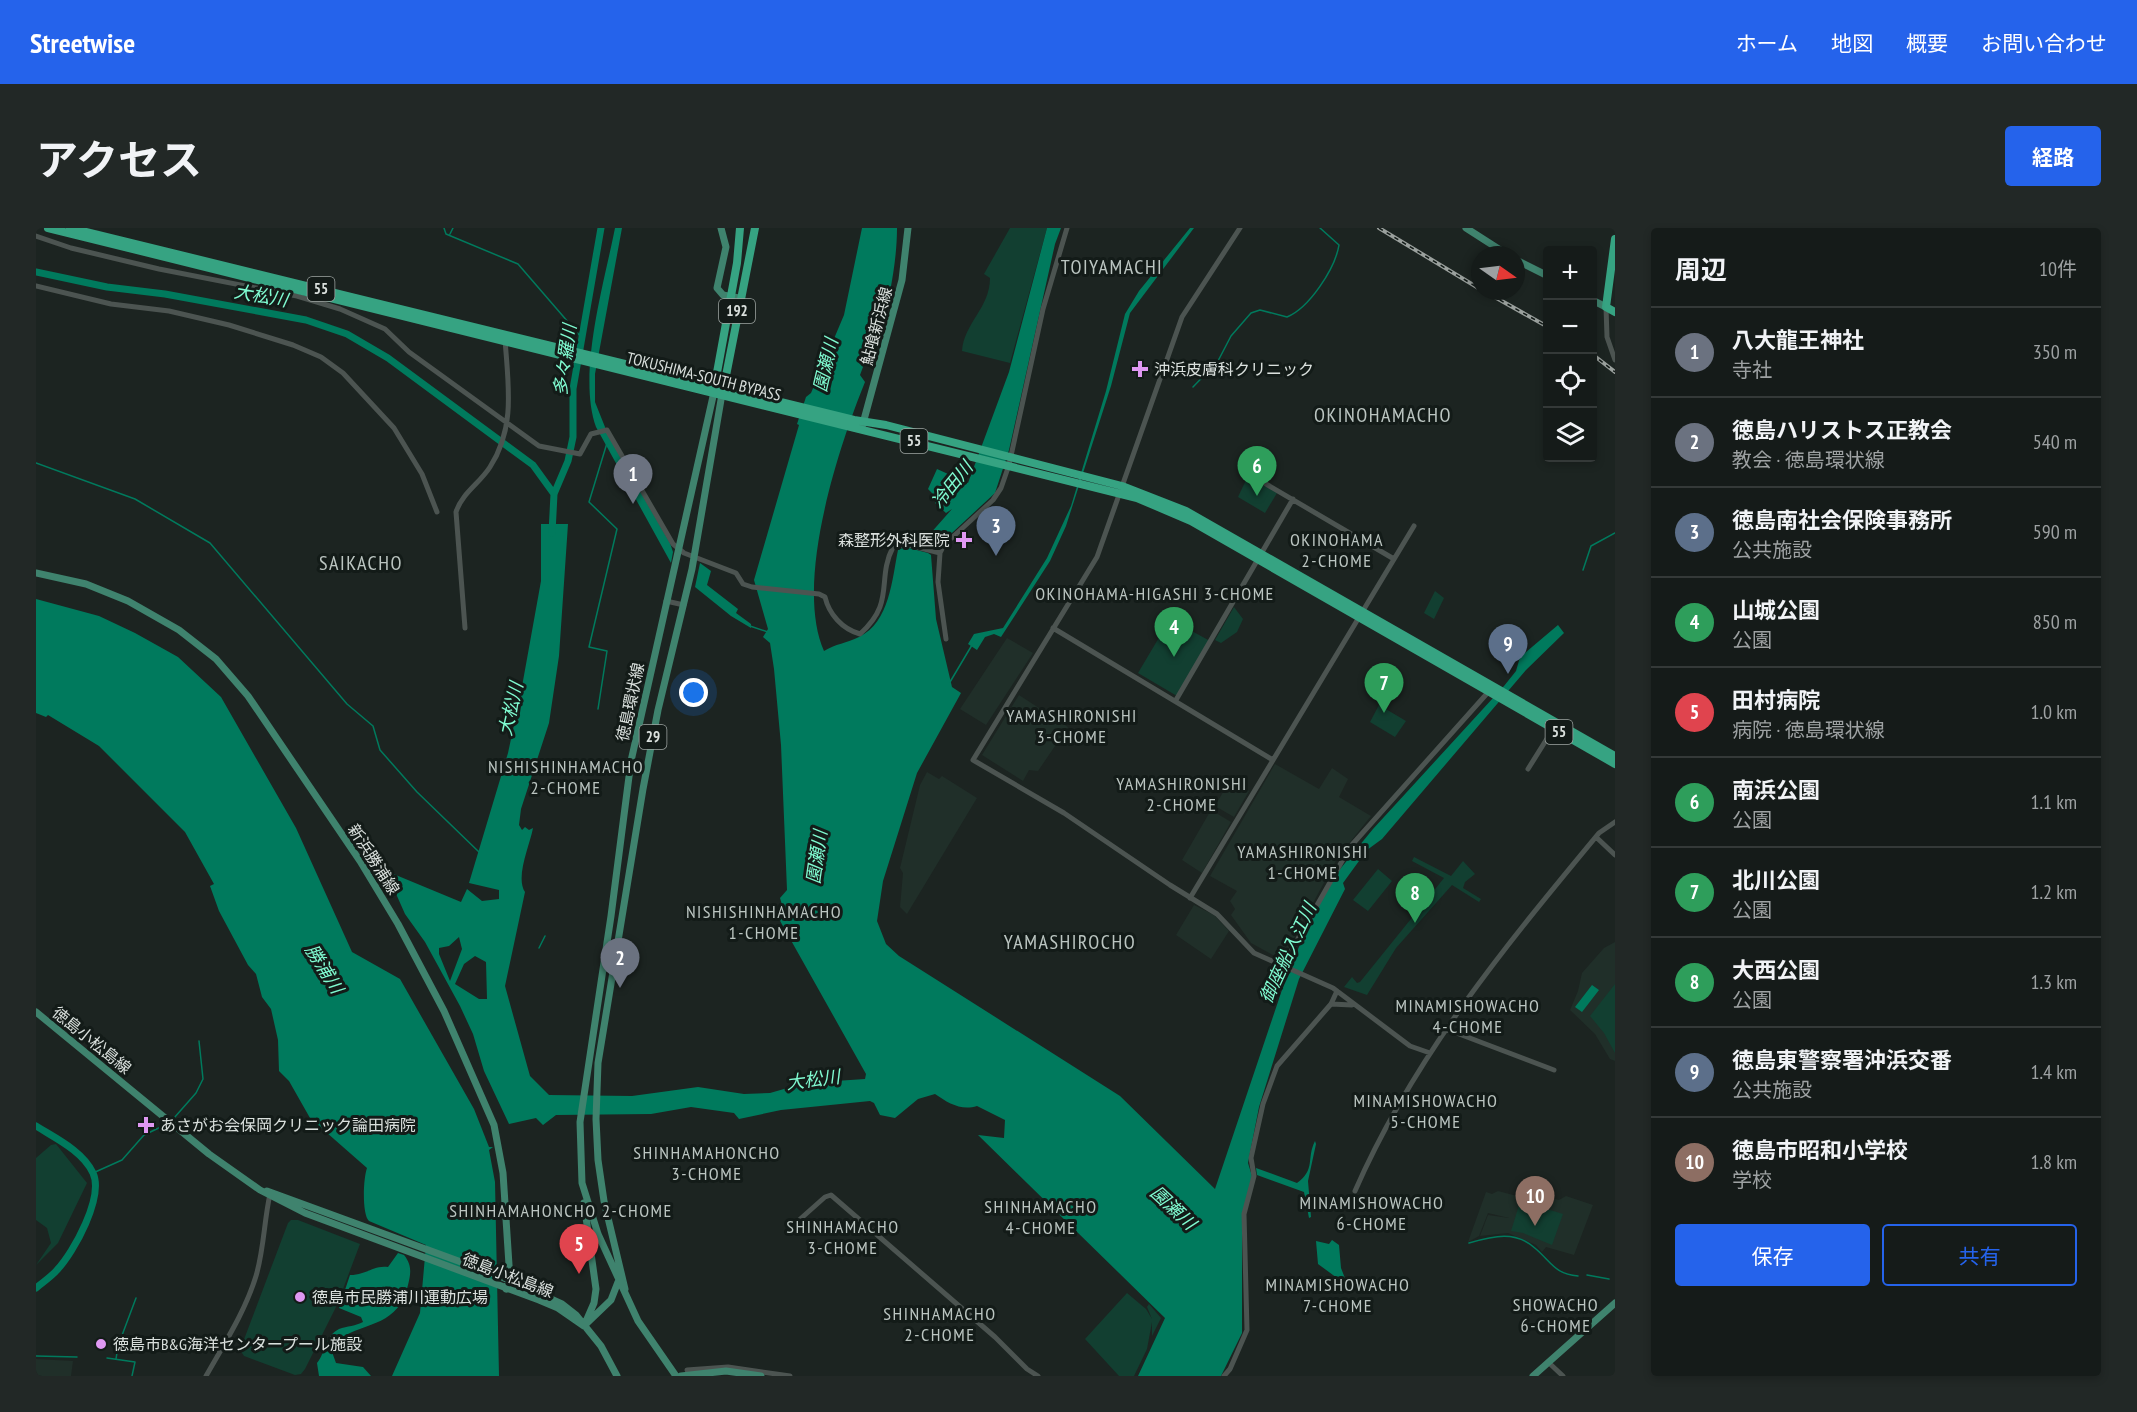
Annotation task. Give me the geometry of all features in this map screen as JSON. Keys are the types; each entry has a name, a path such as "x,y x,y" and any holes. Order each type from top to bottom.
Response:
{"highway":[{"name":"TOKUSHIMA-SOUTH BYPASS","path":"48,228 505,337"},
{"name":"TOKUSHIMA-SOUTH BYPASS","path":"70,228 853,423 886,425 977,453 1121,490 1191,521 1260,557 1497,692 1615,756"},
{"name":"192","path":"735,298 740,228"},
{"name":"192","path":"718,390 735,298 755,228"},
{"path":"1615,239 1606,308 1615,312"},
{"name":"TOKUSHIMA-SOUTH BYPASS","path":"1497,692 1553,729 1615,764"}],"main road":[{"path":"721,228 726,247 717,288 723,295 735,298"},
{"name":"鮎喰新浜線","path":"863,425 902,280 908,228"},
{"path":"1466,228 1494,246"},
{"path":"1525,264 1543,274"},
{"path":"1597,302 1606,308"},
{"name":"徳島環状線","path":"676,1376 638,1321 618,1283 594,1223 582,1183 580,1122 582,1093 631,761 666,601 718,390"},
{"name":"徳島環状線","path":"638,1321 620,1270 600,1178 596,1093 602,1035 633,846 658,710 692,569 718,390"},
{"name":"新浜勝浦線","path":"36,573 86,584 128,601 179,630 216,659 248,696 360,861 398,924 444,1011 494,1125 503,1173 510,1280 504,1288"},
{"path":"620,845 633,846"},
{"name":"徳島小松島線","path":"36,1012 243,1179 278,1198 558,1308 584,1326"},
{"name":"29","path":"582,1183 596,1294 584,1326"},
{"name":"徳島小松島線","path":"278,1198 510,1280 562,1304 584,1326"},
{"name":"徳島環状線","path":"584,1326 609,1302 618,1283 620,1270"},
{"path":"1533,1376 1615,1303"},
{"path":"584,1326 601,1346 617,1376"},
{"path":"681,1376 726,1371 761,1376"}],"street":[{"path":"946,639 937,575 939,553 944,545 996,497 1009,461 1043,309 1067,228"},
{"path":"1240,228 1182,317 1097,557 973,760 1094,832 1226,920 1250,949 1285,968 1337,991 1410,1046 1430,1053"},
{"path":"36,236 71,248 148,267 297,296 340,309 385,329 404,348 507,427 545,449 575,455 582,453 589,436 596,431 610,432 678,550 736,573 743,584 754,588 819,594 825,597 832,616 846,628 860,634 876,616 882,604 889,560 894,547 904,544 939,553"},
{"path":"36,286 111,304 169,311 220,323 293,345 321,357 349,379 394,428 422,474 437,512"},
{"path":"1606,308 1606,337 1615,360"},
{"path":"465,628 456,512 461,501 494,461 507,427 509,387 505,337"},
{"path":"1266,484 1394,559"},
{"path":"1176,700 1293,499"},
{"path":"1190,898 1414,526"},
{"path":"666,601 684,605"},
{"path":"1053,628 1273,760"},
{"path":"1285,968 1334,872 1350,847 1497,692"},
{"path":"1528,769 1553,729"},
{"path":"1355,1191 1390,1121 1430,1053 1503,948 1596,837 1615,822"},
{"path":"1596,837 1615,855"},
{"path":"1224,1376 1230,1369 1247,1330 1244,1214 1254,1175 1251,1158 1262,1110 1272,1076 1283,1059 1331,1004 1337,991"},
{"path":"1331,1004 1354,1005"},
{"path":"1446,1029 1554,1070"},
{"path":"206,1376 234,1328 253,1287 263,1245 270,1194"},
{"path":"789,1229 825,1197 831,1195 994,1336 1027,1370 1038,1376"},
{"path":"1548,1362 1563,1376"},
{"path":"687,1370 728,1367 790,1376"}],"shaded area":[{"path":"1010,228 1047,228 1010,363 962,351 967,332 982,307 989,289 990,278 984,274"},
{"path":"1246,480 1261,489 1263,485 1277,493 1265,513 1238,497"},
{"path":"1435,591 1444,598 1434,619 1424,613"},
{"path":"1234,607 1243,619 1237,632 1221,643 1215,640"},
{"path":"1170,619 1210,641 1177,696 1138,673"},
{"path":"1007,638 1033,653 986,725 960,709"},
{"path":"1019,695 1068,727 1038,771 1029,770 1023,781 982,755"},
{"path":"1379,705 1406,721 1395,737 1370,722"},
{"path":"1275,764 1319,789 1332,768 1348,779 1339,797 1371,816 1338,857 1282,960 1251,943 1231,915 1235,909 1230,901 1237,891 1210,876"},
{"path":"927,772 939,779 942,776 977,798 907,914 900,907 903,873 900,868 920,785"},
{"path":"1230,780 1249,791 1234,817 1215,806"},
{"path":"1211,810 1231,822 1202,873 1182,860"},
{"path":"1414,857 1451,876 1463,861 1475,874 1465,882 1463,888 1481,899 1479,902 1452,885 1396,948 1367,995 1344,987 1352,977 1357,983 1360,982 1444,878 1412,861"},
{"path":"1378,869 1392,881 1368,911 1353,900"},
{"path":"1194,905 1214,915 1229,931 1211,959 1176,935"},
{"path":"1615,942 1615,1061 1610,1059 1595,1034 1570,1010 1582,973 1604,948"},
{"path":"1615,984 1615,1053 1604,1033 1590,1016"},
{"path":"56,1144 87,1183 58,1243 36,1265 51,1243 47,1228 36,1220 36,1158 51,1145"},
{"path":"1498,1191 1517,1196 1544,1196 1559,1200 1566,1196 1593,1205 1574,1255 1546,1247 1542,1252 1536,1245 1508,1233 1480,1236 1488,1215 1509,1218 1488,1213 1479,1236 1468,1242 1486,1192 1492,1194"},
{"path":"1528,1198 1538,1202 1537,1206 1563,1214 1552,1245 1523,1233 1511,1231 1521,1199"},
{"name":"徳島市民勝浦川運動広場","path":"291,1220 298,1220 360,1244 337,1305 305,1369 301,1374 295,1375 244,1356 240,1350"},
{"path":"1127,1293 1146,1309 1152,1319 1147,1307 1149,1304 1161,1318 1152,1336 1152,1322 1147,1349 1134,1376 1119,1376 1085,1339"},
{"path":"36,1359 73,1361 71,1376 36,1376"}],"water":[{"path":"615,228 622,228 595,374 595,402 609,437 670,543 673,552 671,563 596,427 591,406 589,381 594,329"},
{"name":"園瀬川","path":"862,228 897,228 894,267 882,331 875,335 860,375 865,382 832,479 823,516 814,590 816,623 824,651 859,637 877,621 888,599 898,550 905,547 931,555 936,619 952,687 961,693 917,773 883,881 877,921 886,944 899,956 1120,1096 1215,1189 1287,975 1310,921 1336,874 1373,829 1504,686 1516,671 1520,657 1558,625 1564,633 1526,670 1382,839 1367,850 1343,883 1345,889 1299,979 1259,1107 1248,1163 1252,1176 1242,1218 1242,1333 1221,1376 1138,1376 1165,1318 978,1135 1004,1138 1005,1120 977,1106 960,1107 935,1094 918,1099 895,1118 880,1115 874,1103 870,1101 781,1110 739,1119 734,1113 691,1107 651,1114 556,1115 543,1125 536,1118 509,1124 484,1071 473,1034 460,1006 425,942 405,914 389,878 391,873 461,902 467,889 482,901 499,899 499,890 469,883 508,753 521,692 541,581 541,524 568,524 559,656 549,723 521,809 519,825 522,830 525,827 529,830 533,828 522,870 522,886 525,892 505,986 530,1076 549,1095 632,1096 698,1087 744,1094 770,1093 791,1087 791,1084 865,1079 866,1074 779,919 783,908 780,898 787,890 781,745 770,643 763,637 768,629 754,580 806,397 811,393 844,315","holes":["459,937 462,949 450,981 439,954 439,948 449,946","475,956 486,962 487,999 479,999 455,984 464,964"]},
{"name":"冷田川","path":"1047,228 1061,228 1055,244 1009,450 995,493 939,545 921,544 952,509 946,513 935,503 938,499 928,489 937,469 968,483 1009,372"},
{"path":"1190,228 1194,228 1130,313 1111,386 1066,526 1050,561 1001,637 994,634 985,637 977,650 968,644 974,634 1003,628 1047,558 1071,506 1106,391 1125,314 1139,291"},
{"path":"700,563 711,571 707,585 738,609 736,613 751,624 751,628 731,616 695,587"},
{"name":"勝浦川","path":"36,599 99,616 135,633 178,657 221,697 296,828 352,952 400,979 474,1109 489,1147 493,1147 489,1150 495,1182 499,1376 392,1376 420,1313 426,1245 369,1221 365,1212 364,1196 367,1168 310,1118 289,1081 279,1071 278,1040 271,1009 262,997 256,974 248,965 219,911 210,886 214,884 185,832 99,746 48,715 46,717 36,713"},
{"path":"1592,985 1599,990 1582,1012 1575,1007"},
{"path":"1315,1141 1308,1181 1311,1217 1309,1218 1304,1192 1257,1175 1256,1168 1297,1183 1307,1173"},
{"path":"1332,1240 1339,1245 1341,1268 1348,1286 1318,1264 1316,1241 1329,1244"},
{"path":"398,1253 407,1259 410,1273 408,1285 397,1308 381,1321 338,1339 332,1352 336,1363 363,1367 371,1376 319,1376 317,1363 334,1332 363,1322 361,1317 339,1308 350,1275 378,1267 388,1267"}],"waterway":[{"path":"444,228 446,234 518,264 581,337"},
{"path":"450,234 453,228"},
{"name":"多々羅川","path":"552,533 554,494 568,461 573,437 573,389 601,228"},
{"path":"1193,387 1218,361 1231,336 1251,313 1260,310 1287,317 1304,305 1320,287 1337,255 1339,245 1320,228"},
{"name":"大松川","path":"36,272 107,287 165,294 306,320 347,334 388,358 533,465 554,494"},
{"path":"598,709 607,651 589,647 617,529 589,502 607,443"},
{"path":"36,463 135,499 210,543 347,704 373,726 380,750 417,792 479,852"},
{"path":"1583,570 1591,546 1615,533"},
{"path":"750,626 768,632"},
{"path":"950,682 972,645"},
{"path":"539,948 545,936"},
{"path":"174,1118 196,1093 203,1079 199,1041"},
{"path":"93,1173 122,1160 144,1135 165,1125"},
{"path":"36,1126 83,1158 93,1173 95,1183 91,1209 79,1238 64,1262 36,1288"},
{"path":"1469,1243 1504,1236 1520,1239 1536,1249 1559,1270 1578,1276"},
{"path":"1587,1275 1609,1279"},
{"path":"116,1359 118,1346 136,1298"},
{"path":"36,1356 77,1357"},
{"path":"107,1358 135,1362 132,1376"}],"railway":[{"path":"1379,228 1471,284"},
{"path":"1500,300 1543,324"},
{"path":"1597,358 1615,372"}],"place":[{"name":"沖浜皮膚科クリニック","path":"1140,369"},
{"name":"南浜公園","path":"1257,496"},
{"name":"八大龍王神社","path":"633,504"},
{"name":"森整形外科医院","path":"964,540"},
{"name":"徳島南社会保険事務所","path":"996,556"},
{"name":"山城公園","path":"1174,657"},
{"name":"徳島東警察署沖浜交番","path":"1508,674"},
{"name":"北川公園","path":"1384,713"},
{"name":"大西公園","path":"1415,923"},
{"name":"徳島ハリストス正教会","path":"620,988"},
{"name":"あさがお会保岡クリニック論田病院","path":"146,1125"},
{"name":"徳島市昭和小学校","path":"1535,1226"},
{"name":"田村病院","path":"579,1274"},
{"name":"徳島市民勝浦川運動広場","path":"300,1297"},
{"name":"徳島市B&G海洋センタープール施設","path":"101,1344"}],"district":[{"name":"TOIYAMACHI","path":"1112,267"},
{"name":"OKINOHAMACHO","path":"1383,415"},
{"name":"OKINOHAMA 2-CHOME","path":"1337,550"},
{"name":"SAIKACHO","path":"361,563"},
{"name":"OKINOHAMA-HIGASHI 3-CHOME","path":"1155,594"},
{"name":"YAMASHIRONISHI 3-CHOME","path":"1072,726"},
{"name":"NISHISHINHAMACHO 2-CHOME","path":"566,777"},
{"name":"YAMASHIRONISHI 2-CHOME","path":"1182,794"},
{"name":"YAMASHIRONISHI 1-CHOME","path":"1303,862"},
{"name":"NISHISHINHAMACHO 1-CHOME","path":"764,922"},
{"name":"YAMASHIROCHO","path":"1070,942"},
{"name":"MINAMISHOWACHO 4-CHOME","path":"1468,1016"},
{"name":"MINAMISHOWACHO 5-CHOME","path":"1426,1111"},
{"name":"SHINHAMAHONCHO 3-CHOME","path":"707,1163"},
{"name":"SHINHAMAHONCHO 2-CHOME","path":"561,1211"},
{"name":"MINAMISHOWACHO 6-CHOME","path":"1372,1213"},
{"name":"SHINHAMACHO 4-CHOME","path":"1041,1217"},
{"name":"SHINHAMACHO 3-CHOME","path":"843,1237"},
{"name":"MINAMISHOWACHO 7-CHOME","path":"1338,1295"},
{"name":"SHOWACHO 6-CHOME","path":"1556,1315"},
{"name":"SHINHAMACHO 2-CHOME","path":"940,1324"}],"water label":[{"name":"御座船入江川","path":"1288,953"}]}
